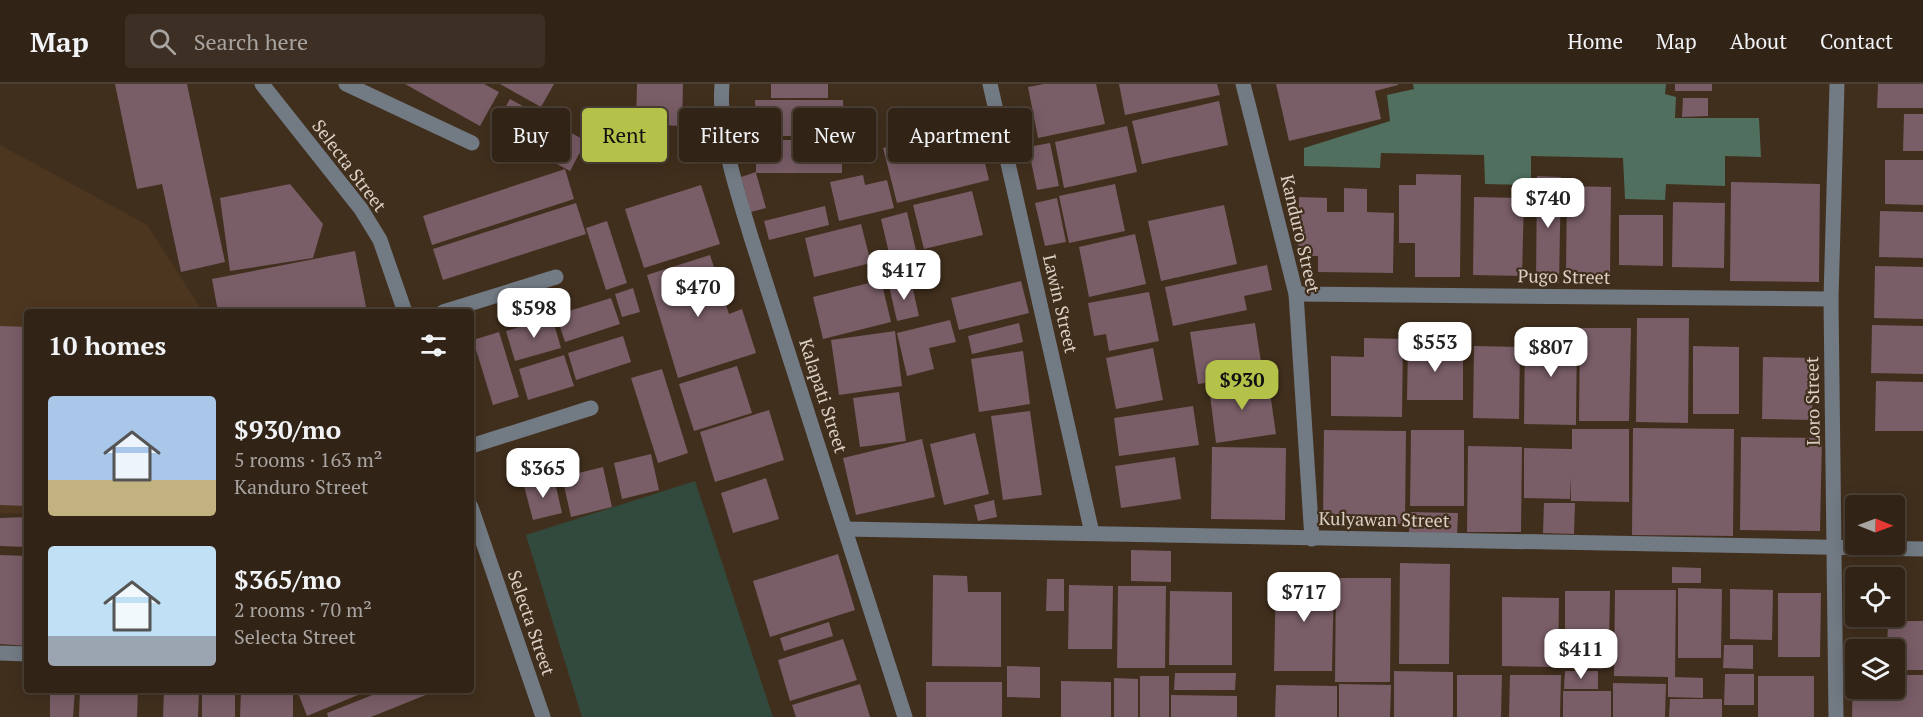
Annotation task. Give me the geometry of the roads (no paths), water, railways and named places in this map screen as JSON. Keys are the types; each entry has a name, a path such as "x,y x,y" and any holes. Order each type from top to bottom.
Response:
{"street":[{"name":"Selecta Street","path":"262,84 361,209 380,240 404,309"},
{"path":"346,84 472,143"},
{"name":"Kalapati Street","path":"722,84 722,126 751,237 905,717"},
{"name":"Lawin Street","path":"990,84 1092,533"},
{"name":"Kanduro Street","path":"1243,84 1296,294 1312,539"},
{"name":"Loro Street","path":"1836,717 1831,299 1837,84"},
{"path":"453,309 556,277"},
{"name":"Pugo Street","path":"1296,294 1831,299"},
{"path":"474,446 591,408"},
{"name":"Selecta Street","path":"474,516 543,717"},
{"name":"Kulyawan Street","path":"845,529 1923,549"},
{"path":"0,653 24,654"}]}
